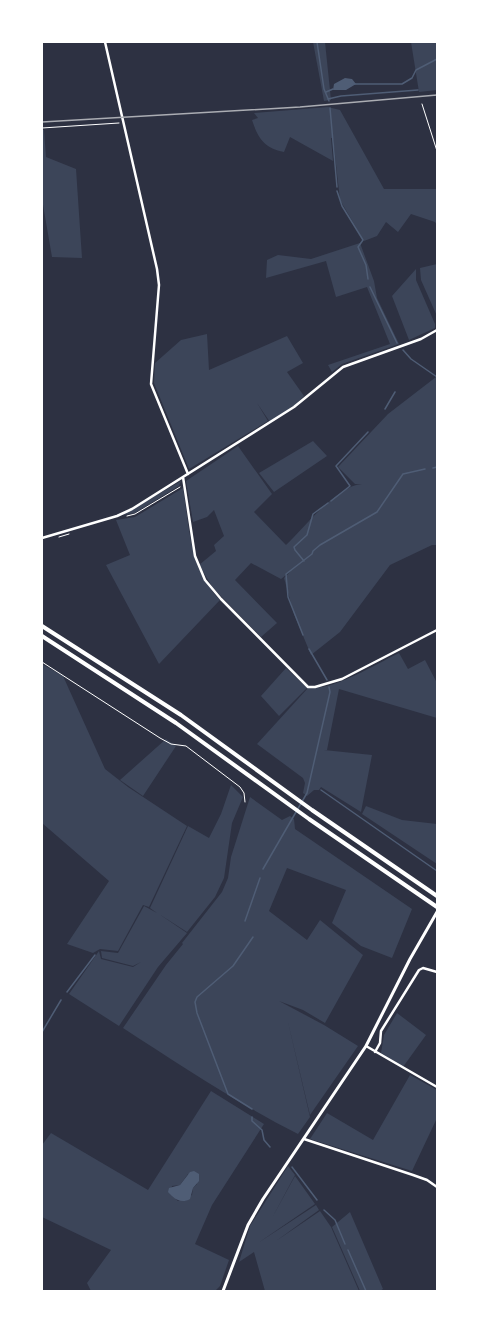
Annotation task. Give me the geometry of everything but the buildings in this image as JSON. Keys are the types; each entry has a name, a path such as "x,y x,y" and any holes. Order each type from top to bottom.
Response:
{"highway":[{"path":"42,626 181,715 305,805 437,896"},
{"path":"42,636 176,723 300,812 437,907"}],"street":[{"path":"105,42 158,280 151,384 188,474"},
{"path":"42,538 117,516 132,509 294,407 343,367 421,338 437,330"},
{"path":"183,477 195,556 205,580 221,600 308,687 315,687 342,679 437,630"},
{"path":"223,1291 248,1225 263,1199 366,1046 437,912"},
{"path":"376,1052 380,1043 381,1031 419,970 422,968 437,972"},
{"path":"366,1046 437,1087"},
{"path":"304,1139 427,1180 437,1187"}],"lane":[{"path":"422,104 437,151"},
{"path":"42,662 160,738 171,744 186,746 240,787 244,793 245,802"}],"path":[{"path":"42,128 124,123"}],"shaded area":[{"path":"313,42 325,42 331,100 324,101"},
{"path":"411,42 437,42 437,90 419,92"},
{"path":"345,78 352,79 356,84 346,90 333,90 334,84"},
{"path":"328,107 340,110 384,189 437,189 437,225 435,222 411,214 398,232 386,222 377,236 364,241 340,200 333,138 331,138 333,161 290,137 284,152 271,148 259,137 252,120 258,118 254,113"},
{"path":"42,130 44,130 46,157 76,169 82,258 52,257 42,199"},
{"path":"360,243 374,281 377,298 399,344 342,364 332,372 328,365 390,344 367,287 336,297 326,261 266,278 267,260 278,255 311,259"},
{"path":"437,264 437,316 421,280 420,268"},
{"path":"416,269 416,280 435,324 435,328 409,340 392,296"},
{"path":"207,334 209,370 287,336 303,363 287,372 304,396 294,406 270,422 257,403 268,421 189,469 154,383 155,363 181,340"},
{"path":"436,377 437,545 432,545 390,565 340,632 311,655 294,614 284,578 290,572 281,579 251,563 235,580 277,623 261,637 213,588 199,565 216,551 214,545 224,536 214,510 207,517 193,522 186,481 238,446 272,494 254,512 286,545 331,500 352,486 362,484 355,484 338,467 388,414"},
{"path":"313,441 327,456 274,492 259,473"},
{"path":"181,481 179,486 135,513 122,515"},
{"path":"183,488 192,548 202,575 220,600 159,664 106,565 130,555 116,520 135,517"},
{"path":"399,653 408,669 425,660 437,683 437,718 339,689 327,750 324,750 372,755 361,812 321,787 319,790 314,790 307,796 303,793 305,783 303,778 257,744 308,688 319,688 342,681"},
{"path":"42,664 63,676 105,769 128,787 187,826 149,907 143,905 118,951 100,949 93,953 67,944 109,881 42,823"},
{"path":"286,668 307,688 279,716 261,696"},
{"path":"166,739 176,746 143,796 120,780"},
{"path":"231,785 243,797 232,823 224,878 215,897 187,932 159,914 187,933 158,967 119,1026 69,994 99,951 101,959 133,967 141,962 133,966 102,958 101,951 118,953 144,906 157,913 150,908 188,826 209,838 221,814"},
{"path":"250,797 282,820 290,816 294,819 295,829 412,909 392,958 361,946 332,923 346,890 287,868 269,911 307,940 320,920 363,955 325,1023 303,1010 279,1001 324,1025 358,1046 310,1115 287,1018 310,1117 298,1134 231,1097 123,1028 166,965 183,944 182,943 222,892 228,878 231,857"},
{"path":"366,806 402,820 437,824 437,864 362,814"},
{"path":"397,1013 426,1035 403,1067 381,1053 384,1035"},
{"path":"410,1075 437,1090 437,1118 412,1171 310,1139 327,1113 373,1140"},
{"path":"211,1091 264,1124 212,1205 195,1244 229,1260 220,1286 215,1291 91,1291 87,1283 111,1250 42,1217 42,1145 51,1133 148,1190","holes":["188,1174 197,1184 193,1188 192,1195 178,1201 170,1194 172,1186 180,1185"]},
{"path":"288,1166 295,1175 272,1218 295,1176 315,1204 258,1243 316,1205 319,1210 276,1241 320,1211 331,1227 359,1291 265,1291 254,1252 239,1262 250,1226"},
{"path":"194,1171 199,1174 199,1181 193,1188 190,1199 181,1201 173,1197 168,1192 169,1188 180,1185 190,1172"},
{"path":"350,1212 383,1289 380,1291 360,1291 332,1227"}],"waterway":[{"path":"317,42 324,89 329,101"},
{"path":"354,84 402,84 412,78 416,70 437,59"},
{"path":"326,92 333,89"},
{"path":"328,99 341,96 418,90"},
{"path":"330,108 337,187"},
{"path":"337,191 342,206 363,240 358,247 366,265 368,279"},
{"path":"370,287 397,343"},
{"path":"403,350 411,359 437,377"},
{"path":"385,409 395,392"},
{"path":"331,501 350,486 336,466 368,432"},
{"path":"433,468 437,467"},
{"path":"303,635 288,597 286,574 312,554 313,551 320,545 377,512 403,474 425,469"},
{"path":"304,561 294,547 307,535 313,514 328,503"},
{"path":"309,649 327,680"},
{"path":"263,869 307,793 330,692 329,687"},
{"path":"321,790 437,871"},
{"path":"245,921 260,878"},
{"path":"252,1109 228,1094 197,1013 195,1002 197,997 233,966 253,937"},
{"path":"67,992 95,955"},
{"path":"42,1032 61,1000"},
{"path":"252,1117 252,1121 262,1130 264,1140 270,1147"},
{"path":"292,1167 317,1200"},
{"path":"324,1210 335,1220 345,1244"},
{"path":"348,1250 366,1291"}],"railway":[{"path":"42,122 300,107 437,95"}]}
